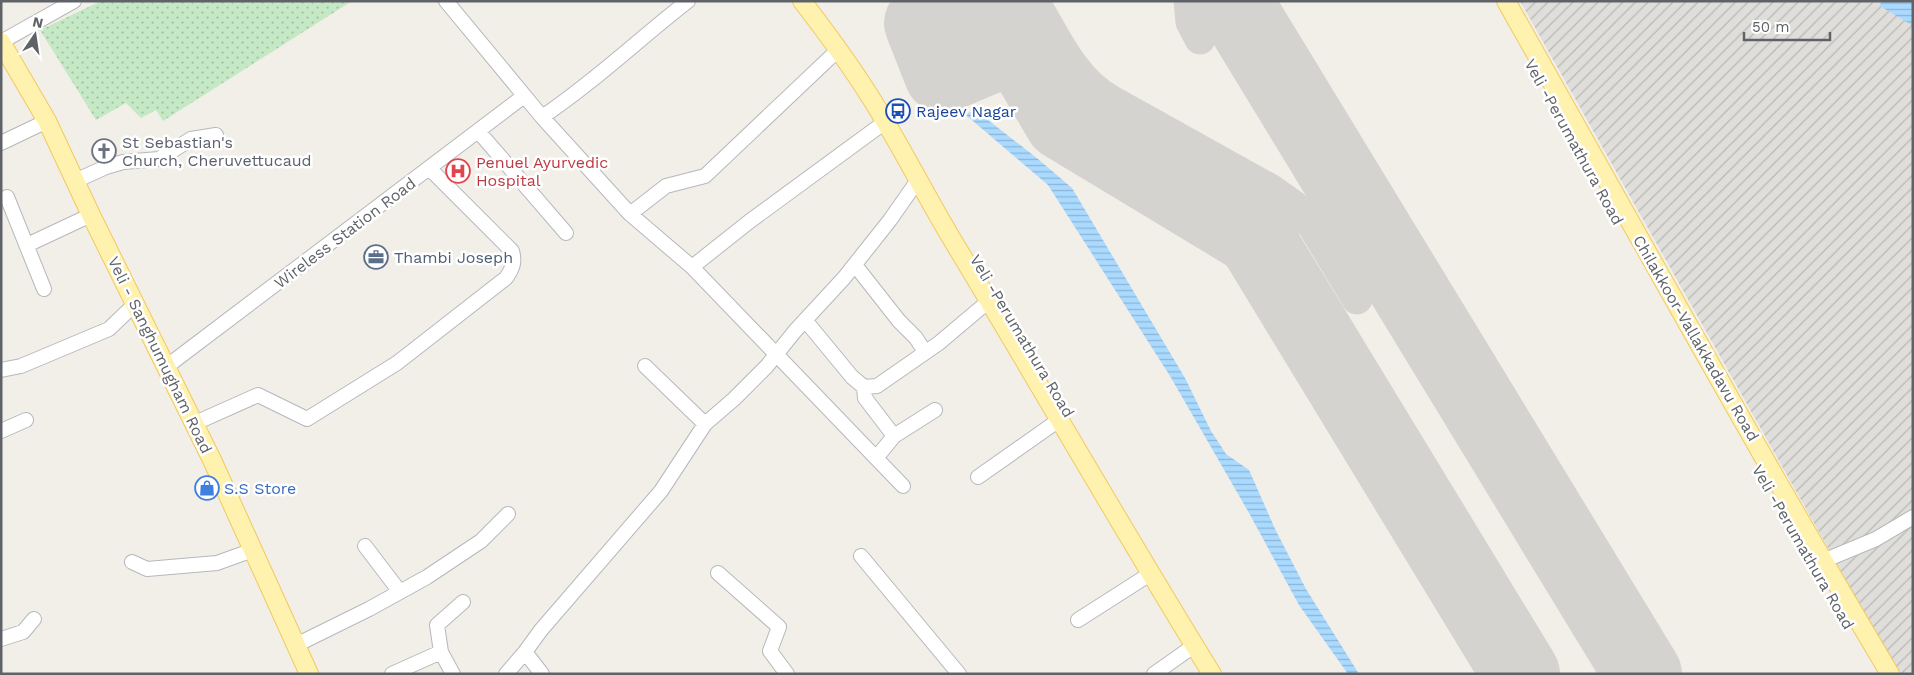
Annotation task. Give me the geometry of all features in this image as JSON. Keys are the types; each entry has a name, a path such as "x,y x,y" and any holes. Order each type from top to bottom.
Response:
{"main road":[{"path":"802,1 839,49 885,122 1150,574 1212,674"},
{"name":"Veli -Perumathura Road","path":"816,1 845,39 880,95 1223,674"},
{"name":"Veli -Perumathura Road","path":"1495,1 1670,316 1876,674"},
{"name":"Chilakkoor-Vallakkadavu Road","path":"1506,1 1822,561 1890,674"},
{"name":"Veli - Sanghumugham Road","path":"1,42 47,121 212,462 309,674"}],"street":[{"path":"1,42 74,1"},
{"path":"446,1 542,118 630,214 692,267 903,486"},
{"path":"542,118 578,93 688,1"},
{"path":"630,214 666,186 705,176 839,49"},
{"name":"Wireless Station Road","path":"166,367 524,96"},
{"path":"1,143 47,121"},
{"path":"692,267 750,221 885,122"},
{"path":"478,131 566,233"},
{"path":"75,180 122,162 159,159 191,139 216,135"},
{"path":"193,424 258,395 307,419 397,363 506,278 512,270 515,260 512,251 430,169"},
{"path":"506,674 541,630 661,491 705,424 734,399 767,366 805,320 855,265 918,180"},
{"path":"7,197 44,289"},
{"path":"27,245 91,215"},
{"path":"855,265 899,321 916,338 925,352"},
{"path":"805,320 852,378 864,387 877,386 925,352 990,300"},
{"path":"1,370 21,366 109,329 135,304"},
{"path":"645,366 705,424"},
{"path":"864,387 865,398 894,436"},
{"path":"877,457 894,436 935,410"},
{"path":"1,431 26,420"},
{"path":"978,477 1059,420"},
{"path":"296,645 427,577 481,540 508,514"},
{"path":"1822,561 1876,539 1913,517"},
{"path":"365,546 400,592"},
{"path":"132,562 147,569 217,563 253,550"},
{"path":"861,556 959,674"},
{"path":"718,573 779,627 770,651 787,674"},
{"path":"1078,620 1150,574"},
{"path":"453,674 441,652 437,625 464,602"},
{"path":"1,639 23,632 34,619"},
{"path":"1154,674 1195,645"},
{"path":"392,674 441,652"},
{"path":"525,652 542,674"}],"shaded area":[{"path":"1520,1 1913,1 1913,674 1899,674"}],"green space":[{"path":"101,1 352,1 163,121 156,110 141,118 126,103 96,120 40,30"}],"water":[{"path":"1881,1 1913,1 1913,26 1880,6"},
{"path":"974,109 1072,188 1185,378 1211,431 1226,454 1249,470 1276,531 1306,589 1359,674 1348,674 1299,605 1249,513 1170,376 1048,185 966,115"}],"taxiway":[{"path":"1034,1 1075,69 1097,91 1270,189 1294,206 1313,226 1357,299"},
{"path":"1189,1 1191,22 1200,39"}],"runway":[{"path":"981,1 923,23 943,74 1017,43 1063,121 1255,237 1521,674"},
{"path":"1233,1 1643,674"}],"place":[{"name":"Rajeev Nagar","path":"898,111"},
{"name":"St Sebastian's Church, Cheruvettucaud","path":"104,151"},
{"name":"Penuel Ayurvedic Hospital","path":"458,171"},
{"name":"Thambi Joseph","path":"376,257"},
{"name":"S.S Store","path":"207,488"}]}
